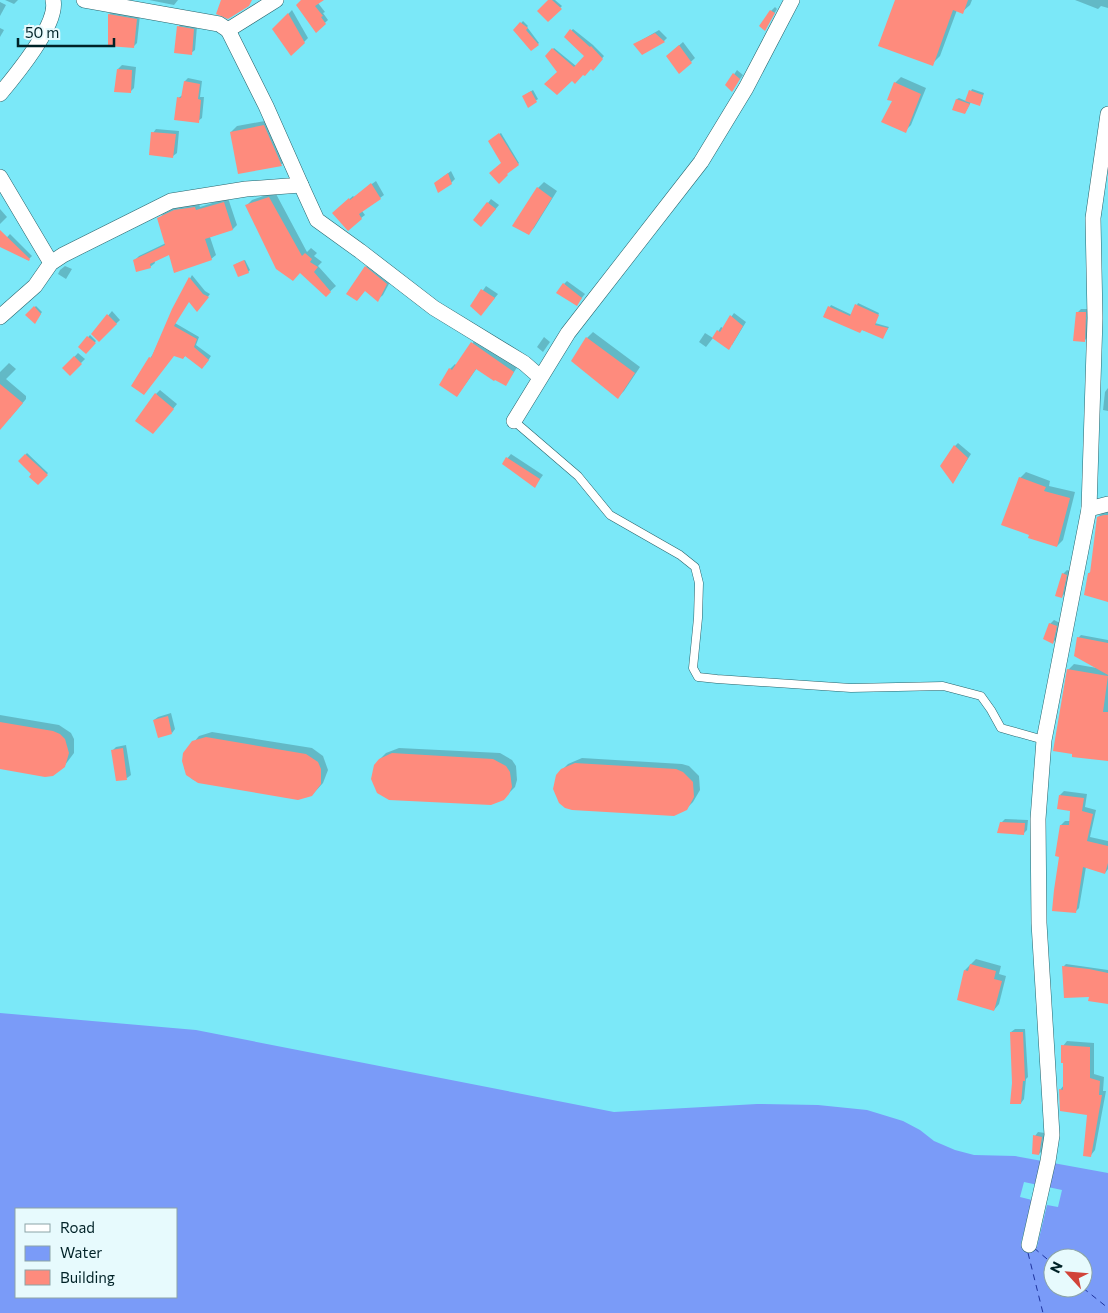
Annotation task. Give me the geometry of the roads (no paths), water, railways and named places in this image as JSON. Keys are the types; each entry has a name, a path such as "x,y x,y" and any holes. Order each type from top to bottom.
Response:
{"street":[{"path":"0,94 28,61 48,25 54,5 53,0"},
{"path":"84,0 219,24 228,30 266,106 317,220 434,308 524,363 540,377"},
{"path":"228,30 276,0"},
{"path":"514,421 568,333 701,162 746,88 792,0"},
{"path":"1029,1245 1048,1162 1052,1134 1039,923 1038,819 1044,740 1090,509 1102,317 1093,218 1108,114"},
{"path":"0,177 51,263"},
{"path":"0,317 34,286 51,263 63,255 171,201 246,190 301,186"},
{"path":"1090,509 1108,504"}],"lane":[{"path":"514,421 578,476 610,515 680,555 695,567 699,583 693,668 698,676 717,679 851,688 943,686 981,696 992,710 1001,728 1044,740"}],"water":[{"path":"0,1013 196,1030 614,1112 757,1104 818,1105 867,1110 903,1121 920,1130 934,1141 955,1150 974,1155 1015,1156 1108,1173 1108,1313 0,1313"}]}
